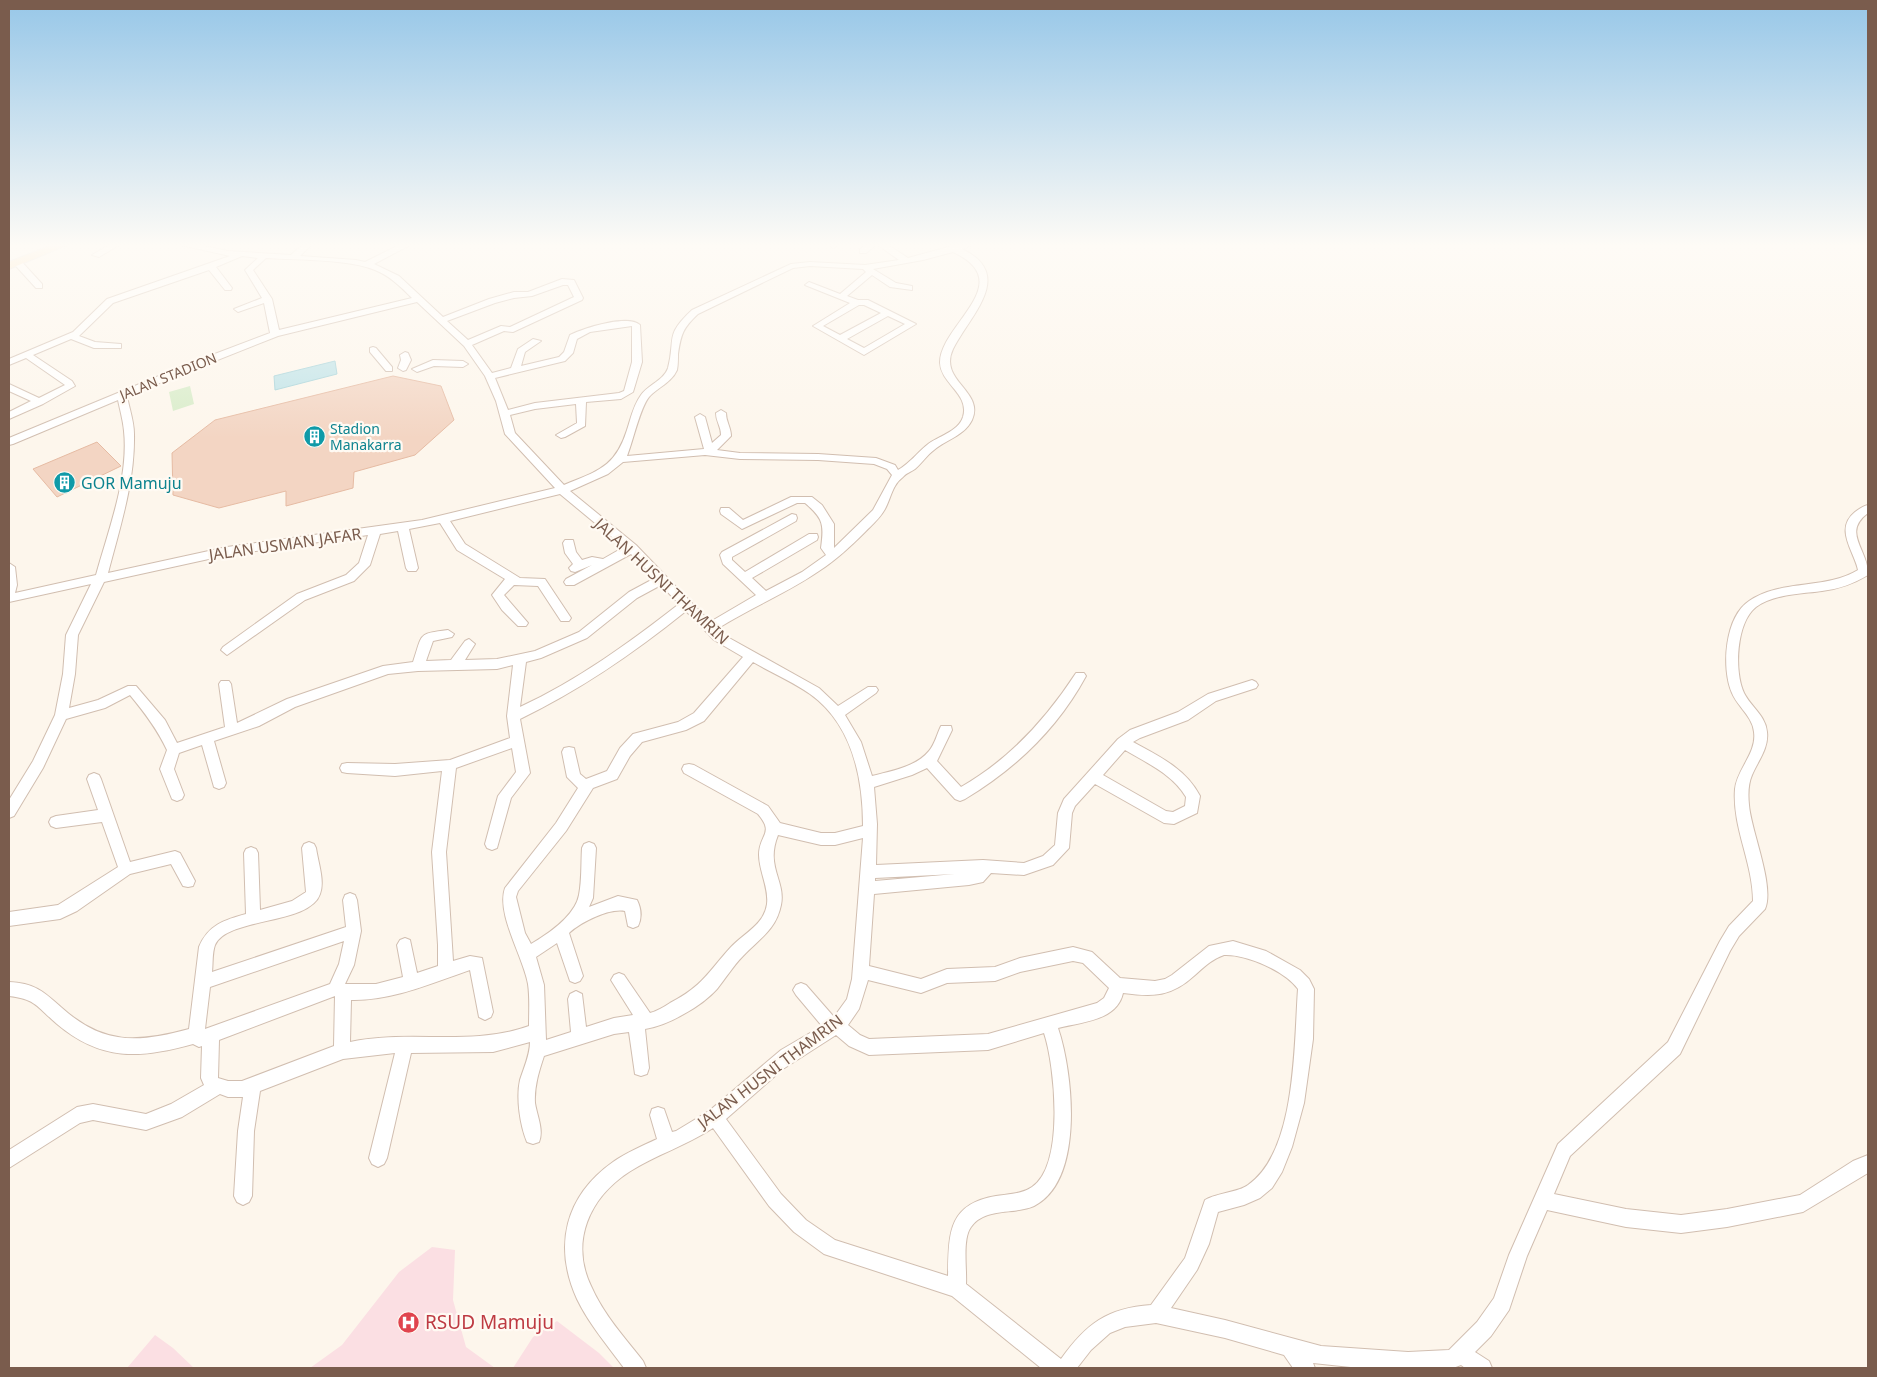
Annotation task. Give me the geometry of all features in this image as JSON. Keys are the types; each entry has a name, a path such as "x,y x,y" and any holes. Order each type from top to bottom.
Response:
{"street":[{"path":"9,372 83,328 102,309"},
{"path":"271,309 275,334"},
{"name":"JALAN STADION","path":"9,442 122,394 275,334 376,309"},
{"name":"JALAN HUSNI THAMRIN","path":"430,309 467,344 490,376 510,434 562,490 632,548 709,628 728,644 815,691 839,712 862,757 867,783 870,830 869,880 862,971 856,1000 848,1013 835,1025 780,1062 715,1117 666,1142 611,1174 590,1196 576,1222 572,1254 579,1284 588,1303 636,1368"},
{"path":"442,320 470,309"},
{"path":"467,344 504,328 510,330 556,309"},
{"path":"701,309 683,323 676,335 672,370 660,384 646,394 638,408 631,433 620,459 640,459 695,452 724,453 740,456 818,457 876,461 891,467 898,475"},
{"path":"846,309 817,326 826,333 842,338 864,352 912,324 879,309"},
{"path":"709,628 818,567 875,516 890,483 898,475 912,466 929,448 959,430 969,413 969,404 964,393 949,379 944,362 948,350 973,309"},
{"path":"842,338 886,313"},
{"path":"490,376 562,358 568,353 573,337 588,330 634,324 638,334 637,362 628,392 621,396 535,406 504,414"},
{"path":"70,336 94,345 118,346"},
{"path":"515,370 521,351 536,341"},
{"path":"374,350 389,369"},
{"path":"403,368 406,360 405,356"},
{"path":"9,362 30,358 70,384 67,388 9,416"},
{"path":"418,369 433,363 463,364"},
{"path":"9,387 40,402"},
{"path":"10,809 38,764 61,715 69,674 72,635 101,576 128,474 129,432 122,394"},
{"path":"561,435 582,424 581,400"},
{"path":"705,435 721,415 721,422 726,427 726,436 710,452"},
{"path":"700,417 710,452"},
{"name":"JALAN USMAN JAFAR","path":"9,598 101,576 276,542 375,532 443,519 562,490 604,472 620,459"},
{"path":"725,511 742,525 796,500 808,499 818,508 829,524 827,548 833,555"},
{"path":"1452,1361 1484,1329 1502,1303 1518,1255 1564,1150 1674,1048 1725,946 1734,931 1760,904 1761,890 1743,812 1742,788 1746,769 1760,745 1761,733 1759,724 1737,693 1734,680 1733,649 1738,622 1744,611 1753,603 1769,597 1847,581 1864,572 1864,566 1851,535 1850,526 1854,519 1868,508"},
{"path":"764,596 727,561 726,555 792,518"},
{"path":"443,519 461,547 512,579 522,582 541,582 565,618"},
{"path":"403,527 412,568"},
{"path":"227,650 301,597 350,578 364,564 375,532"},
{"path":"745,577 813,536"},
{"path":"569,543 577,567 595,560 603,564"},
{"path":"570,582 632,548"},
{"path":"9,567 11,585 9,593"},
{"path":"512,579 498,595 506,607 522,622"},
{"path":"174,749 232,730 291,703 379,672 418,666 484,665 520,660 583,635 633,595 663,579"},
{"path":"513,716 551,699 591,676 686,604"},
{"path":"418,666 428,636 448,634"},
{"path":"456,665 469,644"},
{"path":"533,1136 526,1102 528,1082 538,1050 536,985 528,954 518,934 509,897 512,888 561,827 585,786 612,775 626,752 638,738 675,728 699,717 751,656"},
{"path":"492,844 503,801 523,773 513,716 520,660"},
{"path":"928,760 960,795 980,784 1028,744 1061,706 1080,676"},
{"path":"225,684 232,730"},
{"path":"869,880 969,879 978,877 988,866 1024,869 1037,866 1057,854 1062,848 1065,813 1069,803 1123,743 1135,734 1183,716 1212,697 1252,685"},
{"path":"61,715 101,704 132,689 159,721 174,749 167,769 177,795"},
{"path":"839,712 872,690"},
{"path":"867,783 897,774 928,760 936,752 946,730"},
{"path":"207,738 219,783"},
{"path":"347,768 394,770 450,765 516,741"},
{"path":"1094,776 1164,817 1174,818 1192,809 1193,796 1182,780 1123,743"},
{"path":"568,752 574,777 585,786"},
{"path":"445,972 447,953 439,863 441,817 450,765"},
{"path":"538,1050 614,1026 641,1022 668,1013 696,998 710,985 737,951 762,930 768,921 774,905 774,896 766,862 766,847 774,828 773,822 763,810 689,769"},
{"path":"94,779 126,870"},
{"path":"56,822 107,815"},
{"path":"774,828 808,838 821,839 835,839 870,830"},
{"path":"309,848 314,892 310,899 301,904 224,928 211,936 208,944 204,982 198,1008 204,1035 209,1078 213,1084 242,1089 303,1064 342,1051 360,1048 502,1044 516,1041 536,1032"},
{"path":"528,954 548,942 574,919 586,898 589,848"},
{"path":"252,853 253,918"},
{"path":"9,918 60,912 126,870 175,857 188,881"},
{"path":"342,1051 339,990 354,931 350,900"},
{"path":"574,919 626,902 632,905 633,921"},
{"path":"204,982 354,931"},
{"path":"561,931 575,976"},
{"path":"405,945 410,982"},
{"path":"862,971 921,986 947,976 995,974 1035,961 1073,954 1087,957 1117,985 1164,987 1208,955 1221,949 1235,948 1254,953 1303,981 1306,988 1304,1046 1298,1088 1278,1165 1254,1192 1218,1202 1211,1206 1192,1264 1156,1314"},
{"path":"9,989 28,991 39,995 79,1032 99,1043 146,1048 204,1035 339,990 373,990 410,982 470,963 477,963 485,1012"},
{"path":"619,980 641,1022 641,1068"},
{"path":"801,990 848,1037 858,1044 868,1047 988,1042 1077,1017 1109,1004 1117,994 1117,985"},
{"path":"576,999 579,1037"},
{"path":"956,1288 960,1233 963,1222 981,1208 1030,1199 1046,1188 1052,1176 1058,1149 1063,1099 1057,1048 1049,1024"},
{"path":"378,1158 405,1046"},
{"path":"9,1160 77,1115 93,1112 146,1122 176,1111 218,1086"},
{"path":"243,1196 246,1131 253,1086"},
{"path":"658,1115 666,1142"},
{"path":"715,1117 775,1200 800,1226 830,1248 956,1288 1056,1368"},
{"path":"1543,1200 1626,1218 1681,1224 1727,1218 1803,1202 1859,1167 1868,1164"},
{"path":"1066,1368 1080,1348 1109,1322 1126,1316 1156,1314 1225,1329 1321,1356 1408,1362 1452,1361 1482,1368"},
{"path":"1291,1349 1305,1368"}],"shaded area":[{"name":"RSUD Mamuju","path":"432,1247 455,1250 453,1300 466,1347 495,1368 310,1368 342,1345 399,1272"},
{"name":"RSUD Mamuju","path":"557,1321 599,1353 614,1368 513,1368 533,1337"},
{"path":"155,1335 173,1348 194,1368 127,1368"}],"green space":[{"path":"190,386 194,404 173,411 169,392"}],"water":[{"path":"335,361 337,374 275,390 274,376"}],"building":[{"name":"Stadion Manakarra","path":"393,376 441,386 454,420 415,455 354,472 353,488 286,506 286,491 219,508 173,495 172,453 215,420"},
{"name":"GOR Mamuju","path":"97,442 121,466 57,497 33,469"}],"place":[{"name":"Stadion Manakarra","path":"314,436"},
{"name":"GOR Mamuju","path":"65,483"},
{"name":"RSUD Mamuju","path":"409,1322"}]}
